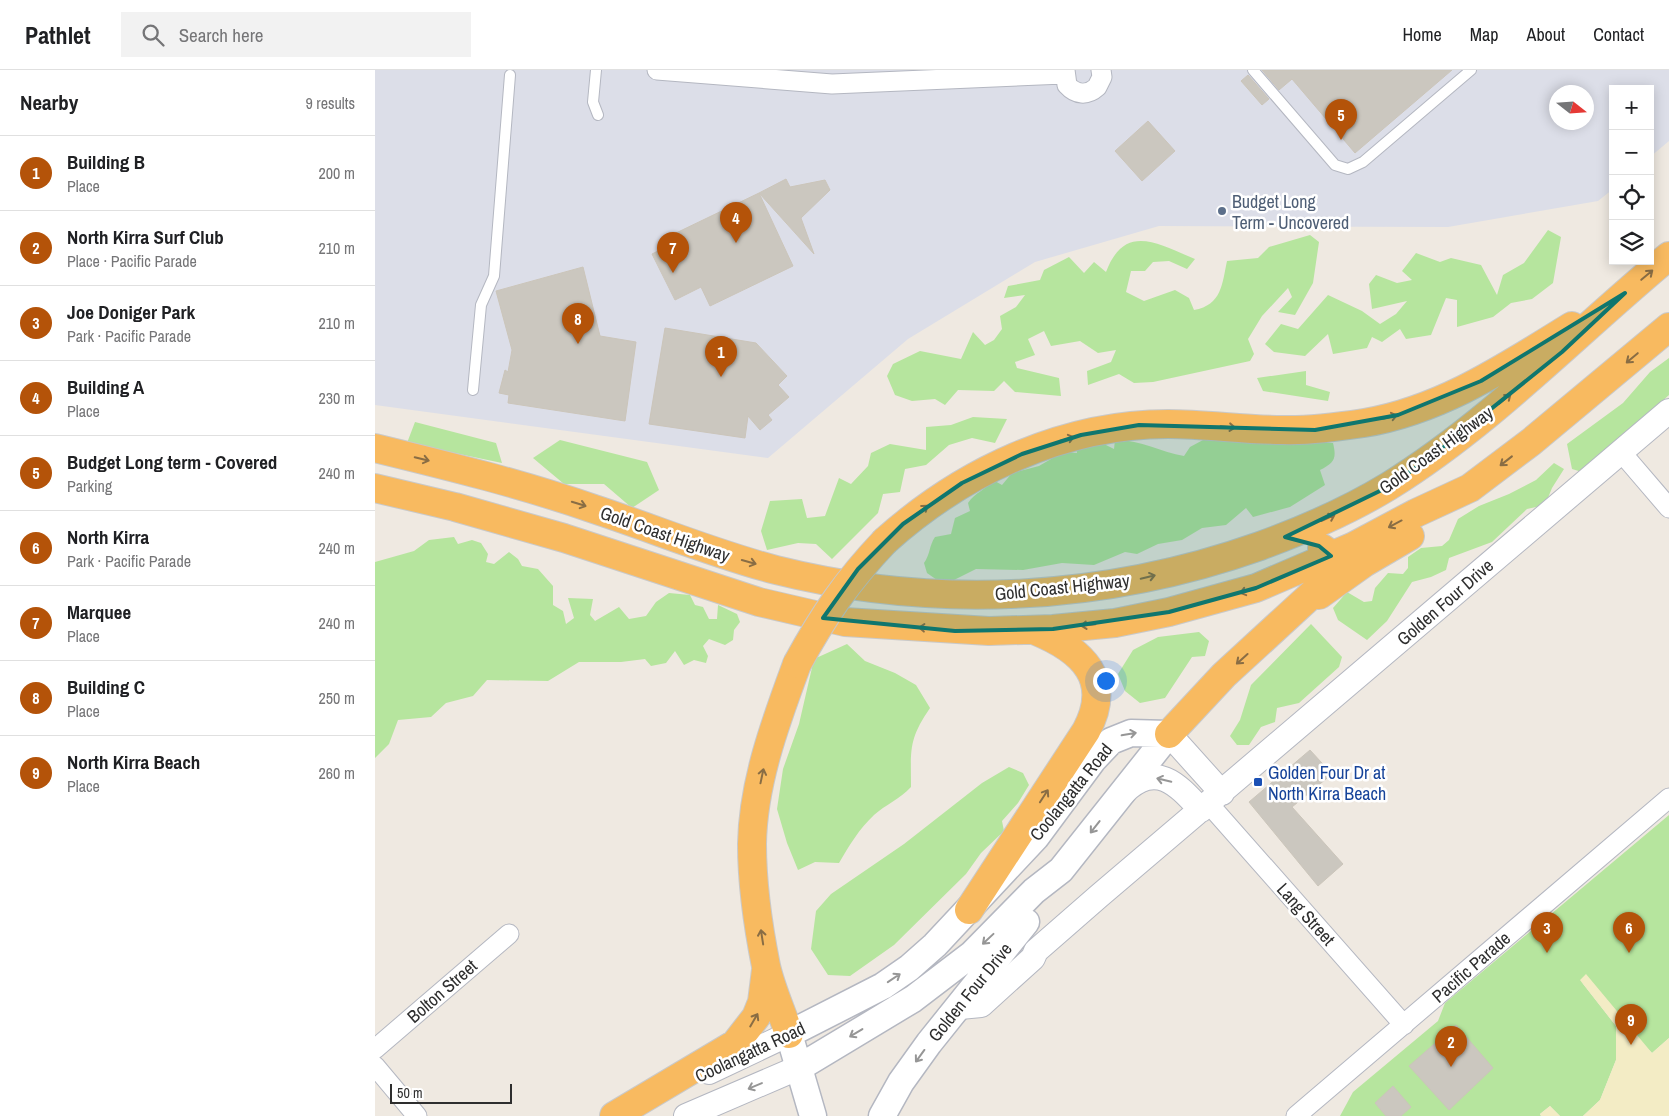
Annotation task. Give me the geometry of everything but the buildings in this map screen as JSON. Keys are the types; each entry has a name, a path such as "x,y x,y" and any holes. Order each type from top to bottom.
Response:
{"highway":[{"name":"Gold Coast Highway","path":"375,448 504,481 590,507 748,562 822,580 864,587 961,596 1045,593 1124,583 1233,555 1288,536 1340,513 1388,487 1431,457 1555,359 1625,293 1669,256"},
{"path":"789,1034 767,967 753,873 755,811 777,718 797,664 832,603 859,569 885,541 936,499 983,471 1022,454 1074,437 1109,429 1167,424 1315,430 1366,422 1427,405 1481,381 1625,293"},
{"name":"Gold Coast Highway","path":"375,488 455,507 564,538 759,602 845,622 955,630 1034,630 1115,623 1169,612 1256,588 1331,556 1470,488 1531,442 1669,327"},
{"path":"1279,626 1364,563 1424,528 1470,488"},
{"path":"1169,734 1224,675 1279,626 1324,582 1332,566 1331,556 1324,549 1310,543 1233,555"},
{"path":"969,910 1086,731 1095,711 1096,688 1085,663 1066,644 1034,630"},
{"path":"614,1116 735,1044 757,1017 762,1002 767,967"}],"main road":[{"name":"Coolangatta Road","path":"789,1034 849,1005 909,968 969,910 1036,837 1093,760 1107,745 1122,735 1131,733 1169,734"},
{"name":"Coolangatta Road","path":"800,1066 906,1003 944,977 1003,925 1034,892 1061,870 1169,734"},
{"name":"Golden Four Drive","path":"882,1116 901,1082 949,1017 1039,906 1061,870"},
{"path":"789,1034 800,1066 813,1116"}],"street":[{"path":"657,70 832,84 1064,72 1067,85 1082,94 1097,87 1103,70"},
{"name":"Golden Four Drive","path":"949,1017 960,1008 981,1005 1033,958 1036,951 1669,411"},
{"path":"1621,452 1669,508"},
{"path":"1169,734 1210,802"},
{"path":"1119,797 1141,780 1161,778 1169,780 1210,802"},
{"name":"Pacific Parade","path":"1296,1116 1669,798"},
{"name":"Lang Street","path":"1210,802 1403,1025"},
{"name":"Bolton Street","path":"375,1049 509,934"},
{"name":"Coolangatta Road","path":"614,1116 789,1034"},
{"path":"375,1066 417,1116"},
{"name":"Coolangatta Road","path":"686,1116 800,1066"}],"lane":[{"path":"596,70 593,102 597,115"},
{"path":"1253,70 1335,165 1348,169 1363,162 1471,70"},
{"path":"473,390 481,306 494,276 511,72"},
{"path":"1005,983 1007,945"}],"highlighted area":[{"path":"1625,293 1562,352 1431,457 1388,487 1285,537 1319,546 1331,556 1256,588 1169,612 1053,629 955,631 823,618 858,569 903,524 962,483 1022,454 1081,435 1139,425 1315,430 1398,415 1481,381"}],"shaded area":[{"path":"375,70 1669,70 1669,141 1654,154 1654,85 1609,85 1609,192 1598,201 1448,227 1159,226 1035,262 908,339 768,458 375,405"}],"green space":[{"path":"1548,230 1561,237 1553,283 1532,299 1511,303 1493,317 1457,327 1457,300 1446,298 1431,335 1406,339 1400,329 1382,342 1372,337 1367,348 1333,354 1328,334 1305,356 1274,352 1265,344 1281,324 1298,329 1328,295 1362,311 1380,324 1396,314 1407,301 1372,309 1369,284 1376,275 1397,283 1412,280 1402,271 1416,253 1440,262 1451,258 1481,265 1497,295 1503,275 1524,263"},
{"path":"1310,235 1319,242 1313,283 1295,315 1278,312 1292,297 1288,288 1262,316 1248,339 1254,354 1250,361 1153,382 1134,383 1119,374 1088,385 1087,371 1111,362 1116,350 1098,353 1080,341 1051,346 1044,331 1028,339 1035,355 1015,362 1017,368 1059,378 1061,396 1015,392 1004,381 994,391 958,390 945,405 935,399 912,401 895,395 887,376 893,364 920,351 961,359 973,332 985,345 994,340 1002,329 1000,316 1016,307 1025,295 1004,298 1008,286 1040,280 1044,270 1069,257 1084,273 1094,262 1106,272 1114,256 1123,247 1133,242 1156,243 1181,253 1195,259 1187,269 1169,261 1153,262 1145,271 1131,271 1126,292 1144,301 1175,290 1189,298 1194,310 1210,303 1215,298 1222,285 1227,261 1258,258 1269,247"},
{"path":"1669,358 1669,395 1582,472 1572,469 1567,444 1623,403 1650,372"},
{"path":"1306,371 1306,385 1330,392 1328,401 1263,391 1257,378"},
{"path":"973,417 1007,419 995,443 972,438 949,445 926,465 905,469 900,492 883,494 878,513 832,559 816,544 798,543 767,550 761,531 770,501 802,499 807,518 825,516 839,478 851,484 868,466 871,453 890,444 926,450 926,427 951,425"},
{"path":"415,422 496,443 502,463 407,443"},
{"path":"560,440 647,462 659,490 632,508 604,484 564,484 533,458"},
{"path":"1115,440 1124,440 1184,456 1190,447 1203,440 1333,443 1335,453 1331,463 1320,470 1325,485 1290,507 1253,517 1246,508 1226,525 1202,528 1182,540 1158,544 1137,554 1125,552 1094,565 1062,563 1023,570 976,569 948,583 937,580 927,573 924,563 935,537 951,534 955,518 970,511 968,503 993,480 1002,485 1012,473 1039,466 1063,452 1077,453 1076,446 1100,442 1114,449"},
{"path":"1554,463 1564,469 1552,488 1545,505 1527,509 1492,542 1449,558 1446,570 1431,577 1412,582 1387,621 1367,640 1338,620 1333,608 1347,592 1364,602 1372,601 1375,588 1388,573 1403,574 1408,568 1408,557 1421,548 1442,546 1449,540 1458,519 1479,506 1509,494 1536,480"},
{"path":"454,537 458,544 472,540 481,543 488,554 486,562 494,564 509,552 518,559 522,566 538,569 553,586 553,605 563,611 566,624 574,618 568,598 593,599 590,615 595,621 619,607 629,619 646,616 656,602 669,593 690,595 695,605 703,607 709,619 717,619 718,605 737,614 740,622 734,630 733,640 725,645 709,639 703,646 708,656 706,663 694,660 684,665 675,651 666,663 651,666 645,659 621,662 579,662 548,681 487,680 473,696 446,703 431,717 398,720 389,744 375,758 375,562 414,551 429,540"},
{"path":"1311,624 1342,657 1339,667 1299,703 1277,708 1275,722 1261,727 1249,745 1237,745 1230,736 1240,720 1251,685"},
{"path":"1199,632 1209,641 1205,656 1192,657 1165,698 1140,703 1125,691 1118,674 1133,650 1158,637"},
{"path":"847,644 865,661 895,673 916,685 930,708 914,737 911,754 911,787 878,811 869,820 839,863 815,862 798,870 787,843 777,809 783,769 799,724 814,659"},
{"path":"1009,767 1023,773 1029,785 1018,803 1002,821 1004,831 981,853 966,874 894,945 850,976 828,975 811,949 816,911 831,894 904,844 982,783"},
{"path":"1669,815 1669,1038 1652,1053 1580,980 1616,1026 1616,1060 1600,1100 1583,1116 1560,1116 1550,1106 1540,1114 1541,1116 1340,1116 1353,1092 1438,1021 1445,1003"}],"sand":[{"path":"1586,974 1652,1053 1669,1038 1669,1116 1583,1116 1600,1100 1616,1060 1616,1026 1580,980"},
{"path":"1550,1106 1560,1116 1541,1116 1540,1114"}],"place":[{"name":"Budget Long term - Covered","path":"1341,140"},
{"name":"Budget Long Term - Uncovered","path":"1222,211"},
{"name":"Building A","path":"736,243"},
{"name":"Marquee","path":"673,273"},
{"name":"Building C","path":"578,344"},
{"name":"Building B","path":"721,377"},
{"name":"Golden Four Dr at North Kirra Beach","path":"1258,782"},
{"name":"Joe Doniger Park","path":"1547,953"},
{"name":"North Kirra","path":"1629,953"},
{"name":"North Kirra Beach","path":"1631,1045"},
{"name":"North Kirra Surf Club","path":"1451,1067"}]}
